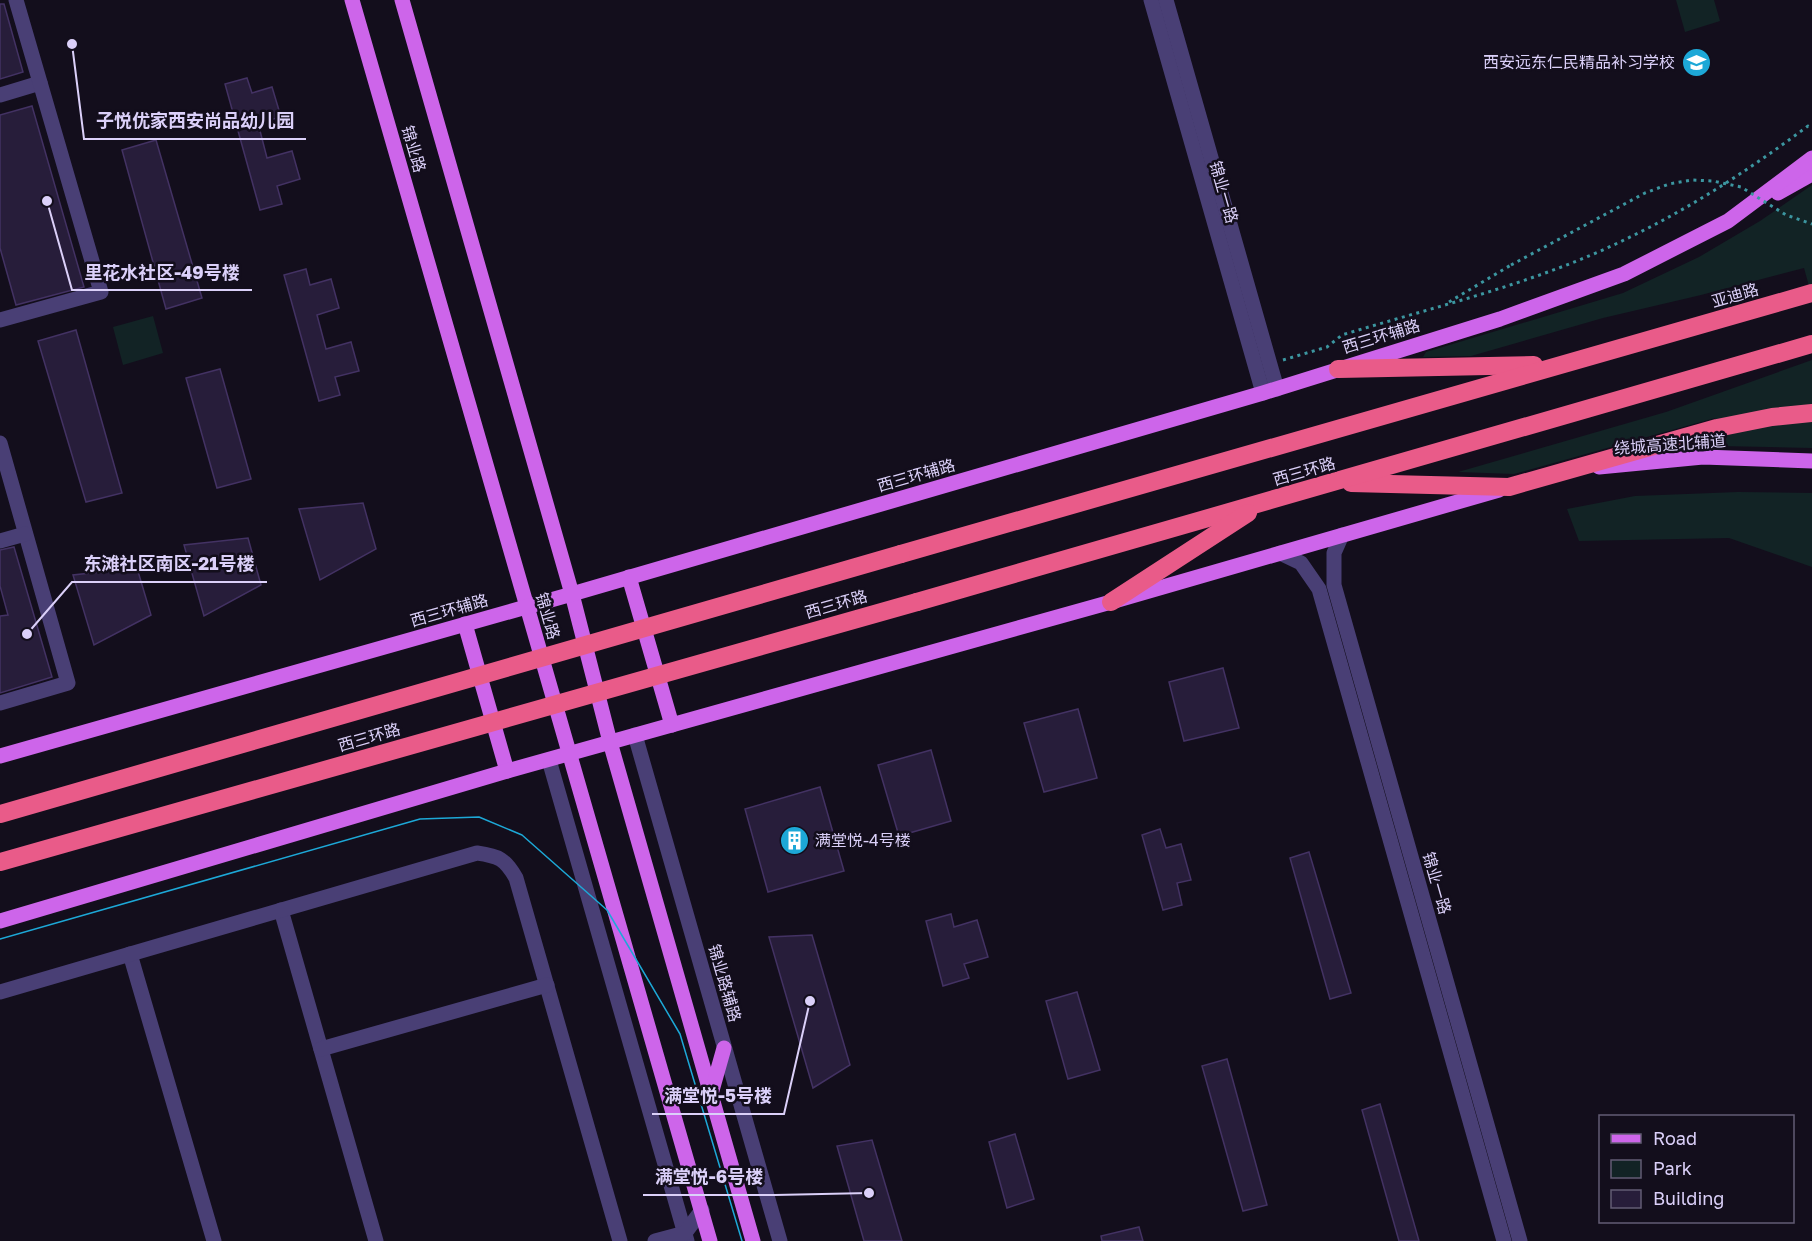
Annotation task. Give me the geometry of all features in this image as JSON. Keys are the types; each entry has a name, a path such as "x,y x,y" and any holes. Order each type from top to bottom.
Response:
{"highway":[{"name":"亚迪路","path":"1668,334 1812,293"},
{"name":"西三环路","path":"0,814 1668,334"},
{"name":"西三环路","path":"0,862 917,602 1812,344"},
{"path":"1338,369 1560,365"},
{"path":"1331,483 1509,487 1717,428 1772,417 1812,413"},
{"path":"1111,602 1263,503"}],"main road":[{"name":"锦业路","path":"352,0 710,1241"},
{"name":"锦业路","path":"402,0 572,594 610,742 753,1241"},
{"name":"西三环辅路","path":"0,756 572,594 1270,391 1500,319 1624,274 1728,221 1812,158"},
{"path":"1728,221 1812,174"},
{"name":"绕城高速北辅道","path":"1567,470 1703,457 1812,461"},
{"path":"0,921 507,771 1111,602 1509,487"},
{"path":"629,577 672,724"},
{"path":"465,624 507,771"},
{"path":"711,1094 724,1048"}],"street":[{"path":"0,320 101,292 16,0"},
{"name":"锦业一路","path":"1150,0 1270,391"},
{"name":"锦业一路","path":"1166,0 1270,364 1270,391"},
{"path":"0,94 40,83"},
{"path":"0,442 68,683 0,703"},
{"path":"0,541 25,534"},
{"name":"锦业一路","path":"1342,535 1334,553 1334,585 1520,1241"},
{"name":"锦业一路","path":"1280,553 1300,563 1319,589 1504,1241"},
{"name":"锦业路辅路","path":"635,735 780,1241"},
{"path":"549,759 686,1237"},
{"path":"0,992 477,853 491,855 508,864 516,878 620,1241"},
{"path":"281,910 376,1241"},
{"path":"130,954 214,1241"},
{"path":"321,1049 547,985"},
{"path":"686,1237 702,1210"},
{"path":"655,1241 686,1237"}],"path":[{"path":"1270,364 1327,347 1342,335 1542,274 1625,240 1668,218 1750,168 1808,126 1812,128"},
{"path":"1444,304 1645,193 1669,184 1692,180 1713,181 1741,187 1786,215 1812,224"}],"green space":[{"path":"1676,0 1714,0 1720,21 1685,32"},
{"path":"1812,185 1812,297 1804,268 1603,318 1471,356 1423,357 1426,352 1623,293 1699,257 1760,221"},
{"path":"153,316 163,353 123,365 113,327"},
{"path":"1812,360 1812,448 1719,446 1715,418 1514,474 1458,472 1666,412"},
{"path":"1738,492 1812,493 1812,567 1729,538 1579,541 1567,509 1635,496"}],"building":[{"path":"0,4 4,4 23,72 0,79"},
{"path":"247,78 252,93 272,87 281,117 258,123 267,158 292,151 300,179 277,186 282,204 260,210 225,84"},
{"path":"32,106 84,287 16,305 0,248 0,115"},
{"path":"156,140 202,298 166,309 122,150"},
{"path":"306,269 310,285 331,279 339,308 317,315 326,349 351,342 359,371 335,377 340,395 319,401 284,275"},
{"path":"76,330 122,493 86,502 38,341"},
{"path":"220,369 251,479 217,488 186,378"},
{"path":"363,503 376,549 320,580 299,509"},
{"path":"248,538 261,585 204,616 184,545"},
{"path":"14,547 52,677 0,693 0,616 8,615 0,586 0,550"},
{"path":"137,568 151,615 94,645 73,575"},
{"path":"1223,668 1239,728 1184,741 1169,682"},
{"path":"1078,709 1097,778 1044,792 1024,723"},
{"path":"931,750 951,821 899,836 878,765"},
{"name":"满堂悦-4号楼","path":"820,787 844,871 768,892 745,809"},
{"path":"1160,829 1166,848 1181,844 1191,880 1177,883 1182,905 1163,910 1142,835"},
{"path":"1309,852 1351,993 1330,999 1290,858"},
{"path":"951,914 954,927 977,920 988,957 964,964 969,978 943,986 926,921"},
{"path":"812,935 850,1065 813,1088 769,937"},
{"path":"1077,992 1100,1070 1068,1079 1046,1001"},
{"path":"1227,1059 1267,1205 1243,1211 1202,1066"},
{"path":"1380,1104 1419,1241 1399,1241 1362,1110"},
{"path":"1015,1134 1034,1199 1007,1208 989,1142"},
{"path":"872,1140 902,1241 864,1241 837,1146"},
{"path":"1139,1227 1143,1241 1102,1241 1101,1236"}],"tram line":[{"path":"0,939 420,819 479,817 522,835 607,910 680,1034 742,1241"}],"place":[{"name":"子悦优家西安尚品幼儿园","path":"72,44"},
{"name":"西安远东仁民精品补习学校","path":"1696,62"},
{"name":"里花水社区-49号楼","path":"47,201"},
{"name":"东滩社区南区-21号楼","path":"27,634"},
{"name":"满堂悦-4号楼","path":"794,840"},
{"name":"满堂悦-5号楼","path":"810,1001"},
{"name":"满堂悦-6号楼","path":"869,1193"}]}
